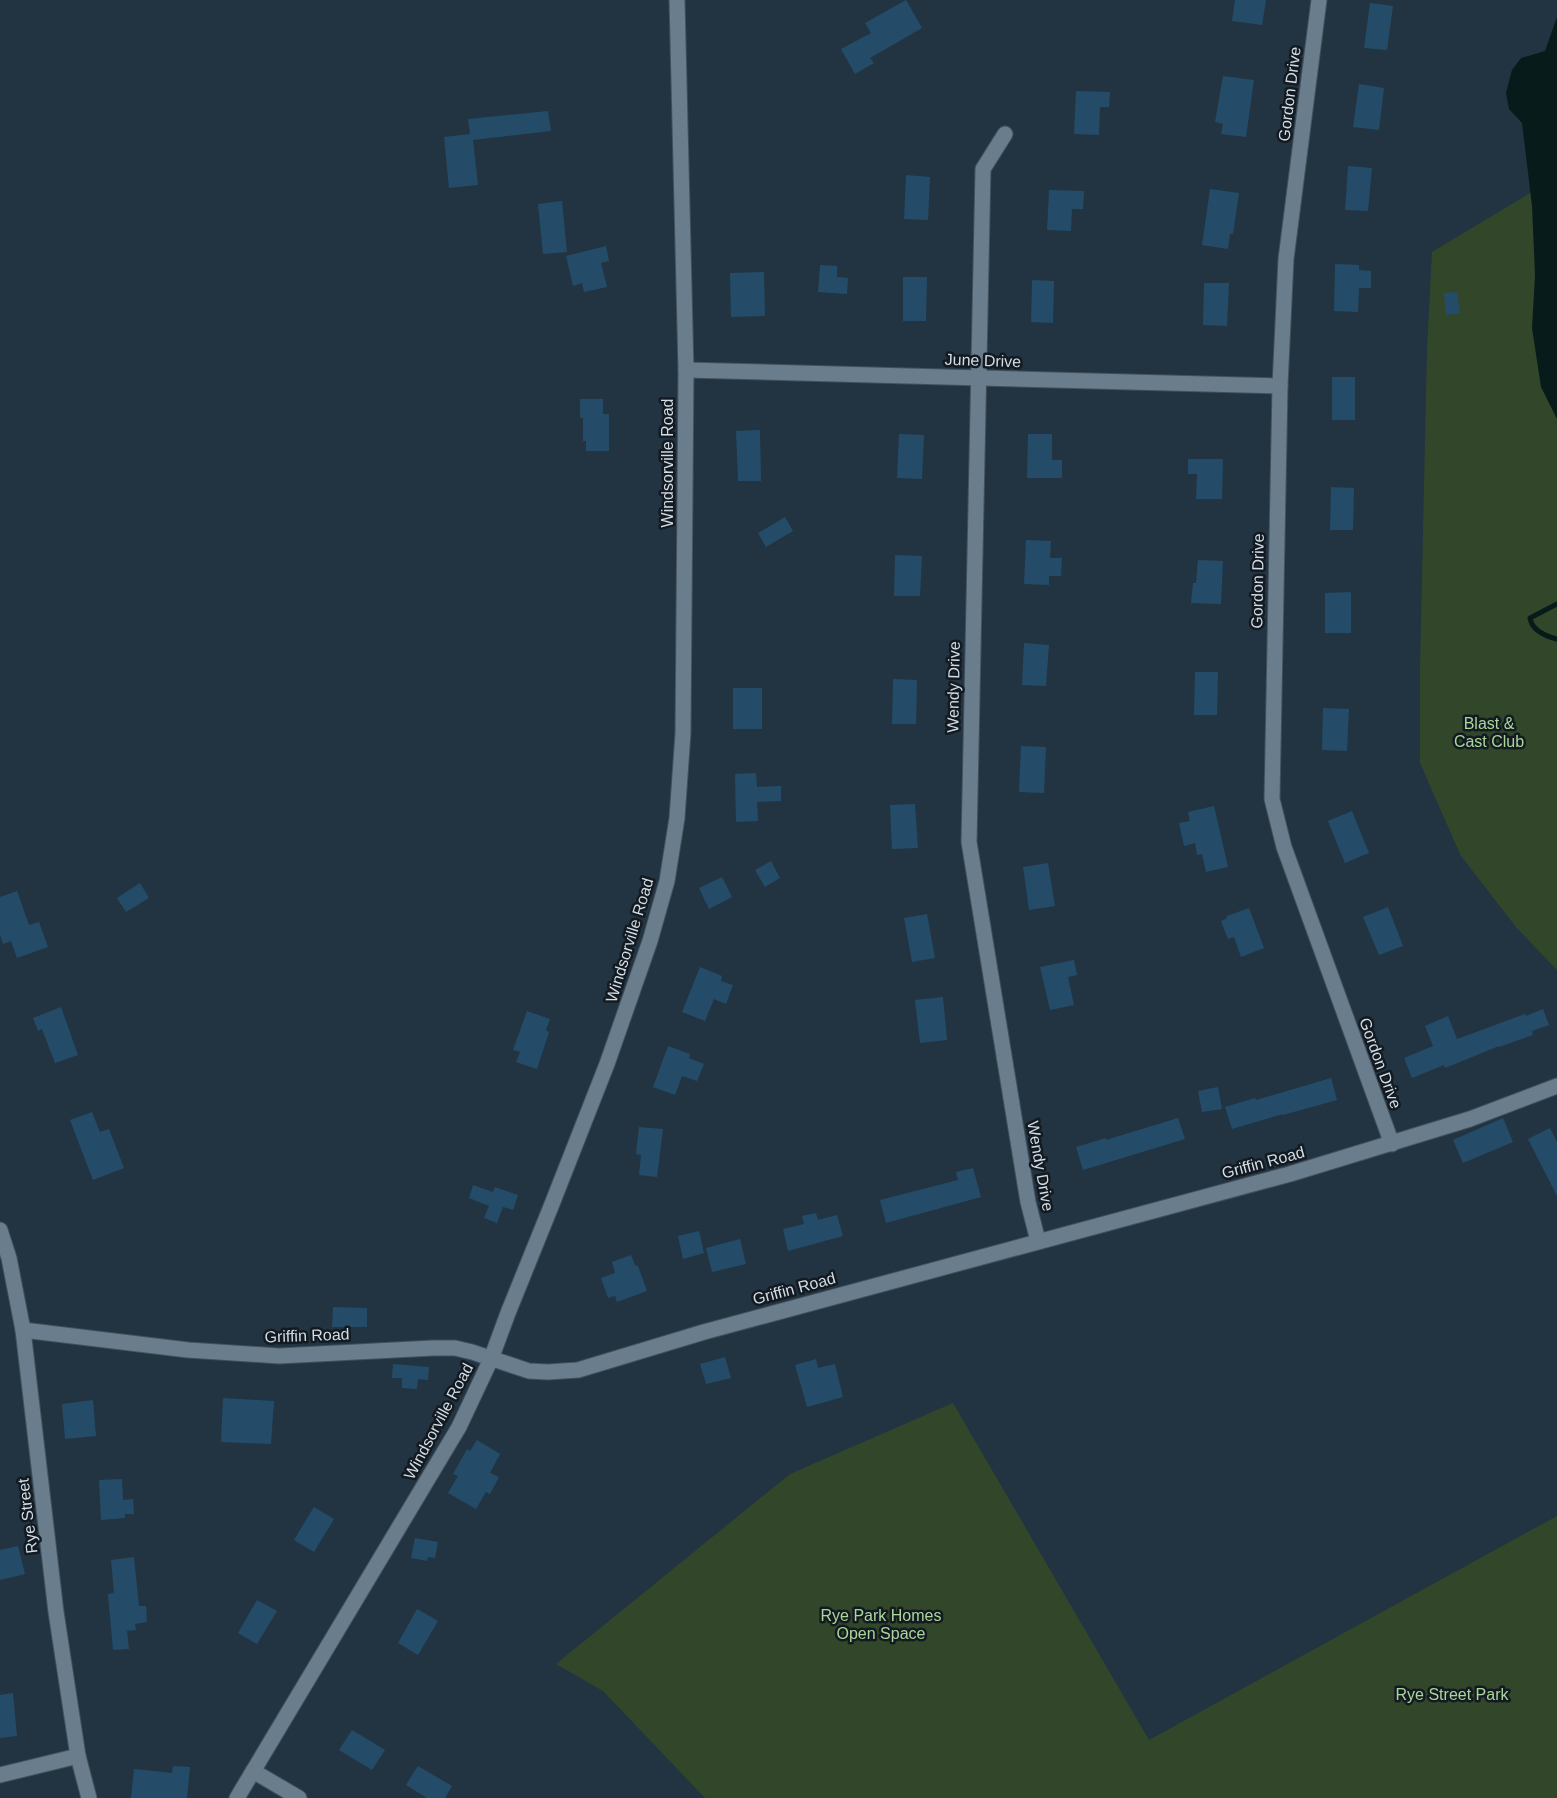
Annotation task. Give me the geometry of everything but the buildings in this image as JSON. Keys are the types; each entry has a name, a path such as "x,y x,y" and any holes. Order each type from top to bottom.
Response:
{"street":[{"name":"Windsorville Road","path":"237,1798 459,1427 491,1359 607,1064 650,941 667,881 677,818 683,733 686,370 678,0"},
{"name":"Gordon Drive","path":"1319,0 1286,259 1280,386 1272,799 1284,847 1392,1144"},
{"name":"Wendy Drive","path":"1005,134 983,169 969,842 1028,1202 1038,1241"},
{"name":"June Drive","path":"686,370 1280,386"},
{"name":"Griffin Road","path":"23,1330 188,1350 279,1356 455,1348 529,1371 578,1370 715,1329 1290,1174 1470,1119 1557,1086"},
{"name":"Rye Street","path":"0,1230 9,1258 23,1330 56,1612 78,1756 89,1798"},
{"path":"0,1775 78,1756"},
{"path":"253,1771 299,1798"}],"green space":[{"name":"Blast & Cast Club","path":"1557,177 1557,970 1516,927 1461,856 1420,763 1420,670 1427,350 1432,252"},
{"name":"Rye Park Homes Open Space","path":"953,1403 1149,1740 1557,1516 1557,1798 705,1798 603,1691 556,1664 790,1474"}],"shaded area":[{"path":"1557,17 1557,419 1541,387 1532,328 1535,275 1532,206 1522,123 1509,109 1506,93 1512,70 1521,58 1545,51"}],"waterway":[{"path":"1557,604 1530,618 1536,630 1557,639"}],"park label":[{"name":"Rye Street Park","path":"1452,1694"}]}
